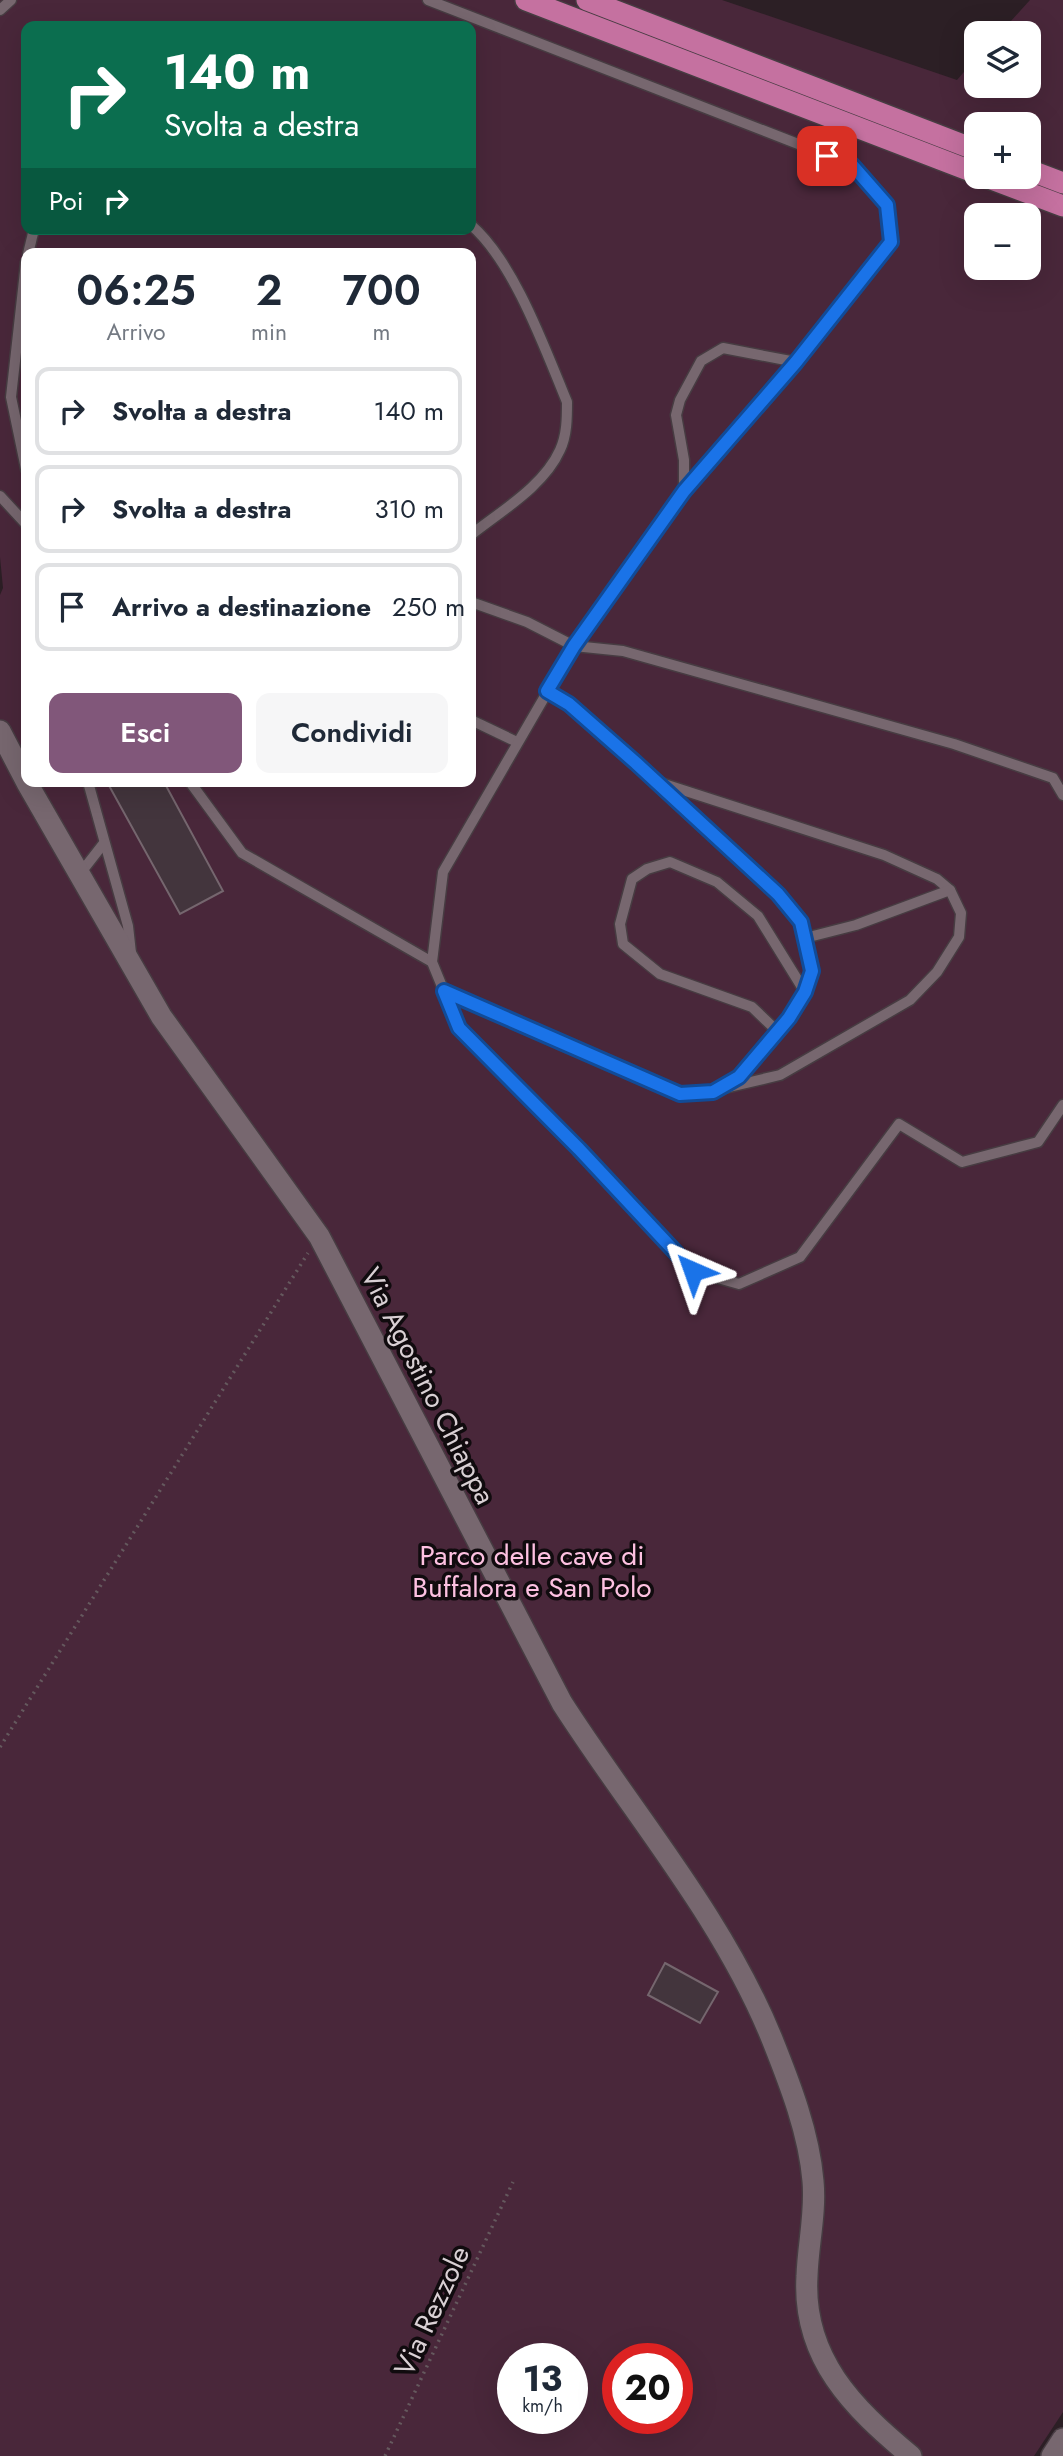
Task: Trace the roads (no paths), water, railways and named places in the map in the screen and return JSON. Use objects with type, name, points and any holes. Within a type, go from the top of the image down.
[{"type":"highway","points":[[526,0],[964,168]]},
{"type":"highway","points":[[587,0],[608,5],[964,145]]},
{"type":"highway","points":[[1041,175],[1063,183]]},
{"type":"highway","points":[[1018,189],[1063,206]]},
{"type":"street","name":"Via Agostino Chiappa","points":[[0,731],[21,770]]},
{"type":"street","name":"Via Agostino Chiappa","points":[[31,787],[133,970],[179,1043],[296,1201],[318,1236],[562,1703],[604,1769],[687,1883],[738,1967],[758,2007],[800,2120],[811,2162],[814,2207],[806,2278],[807,2301],[819,2348],[829,2369],[856,2408],[911,2456]]},
{"type":"street","points":[[1052,2456],[1063,2439]]},
{"type":"lane","points":[[0,10],[11,0]]},
{"type":"lane","points":[[428,0],[852,165],[887,205],[891,242],[796,362],[684,491],[574,646],[443,872],[432,962],[459,1028],[579,1149],[693,1271],[739,1284],[800,1257],[899,1124],[962,1162],[1038,1142],[1063,1105]]},
{"type":"lane","points":[[476,229],[503,262],[567,402],[567,426],[561,450],[542,476],[476,531]]},
{"type":"lane","points":[[21,307],[11,397],[21,445]]},
{"type":"lane","points":[[684,491],[684,460],[676,415],[680,400],[701,361],[723,348],[796,362]]},
{"type":"lane","points":[[0,496],[21,519]]},
{"type":"lane","points":[[476,604],[527,622],[574,646],[622,651],[954,744],[1053,778],[1063,795]]},
{"type":"lane","points":[[547,691],[569,704],[656,781],[778,894],[801,922],[812,971],[805,992],[778,1032],[739,1077],[713,1092]]},
{"type":"lane","points":[[476,722],[517,742]]},
{"type":"lane","points":[[444,991],[658,1086],[680,1094],[713,1092],[780,1075],[911,1000],[937,972],[959,937],[961,913],[950,890],[937,879],[884,855],[656,781]]},
{"type":"lane","points":[[89,787],[128,926],[133,970]]},
{"type":"lane","points":[[194,787],[242,853],[432,962]]},
{"type":"lane","points":[[79,876],[104,843]]},
{"type":"lane","points":[[778,1032],[752,1007],[660,974],[623,944],[620,924],[632,879],[647,869],[670,862],[717,882],[758,916],[805,992]]},
{"type":"lane","points":[[805,937],[856,925],[950,890]]},
{"type":"park label","name":"Parco delle cave di Buffalora e San Polo","points":[[532,1571]]}]
